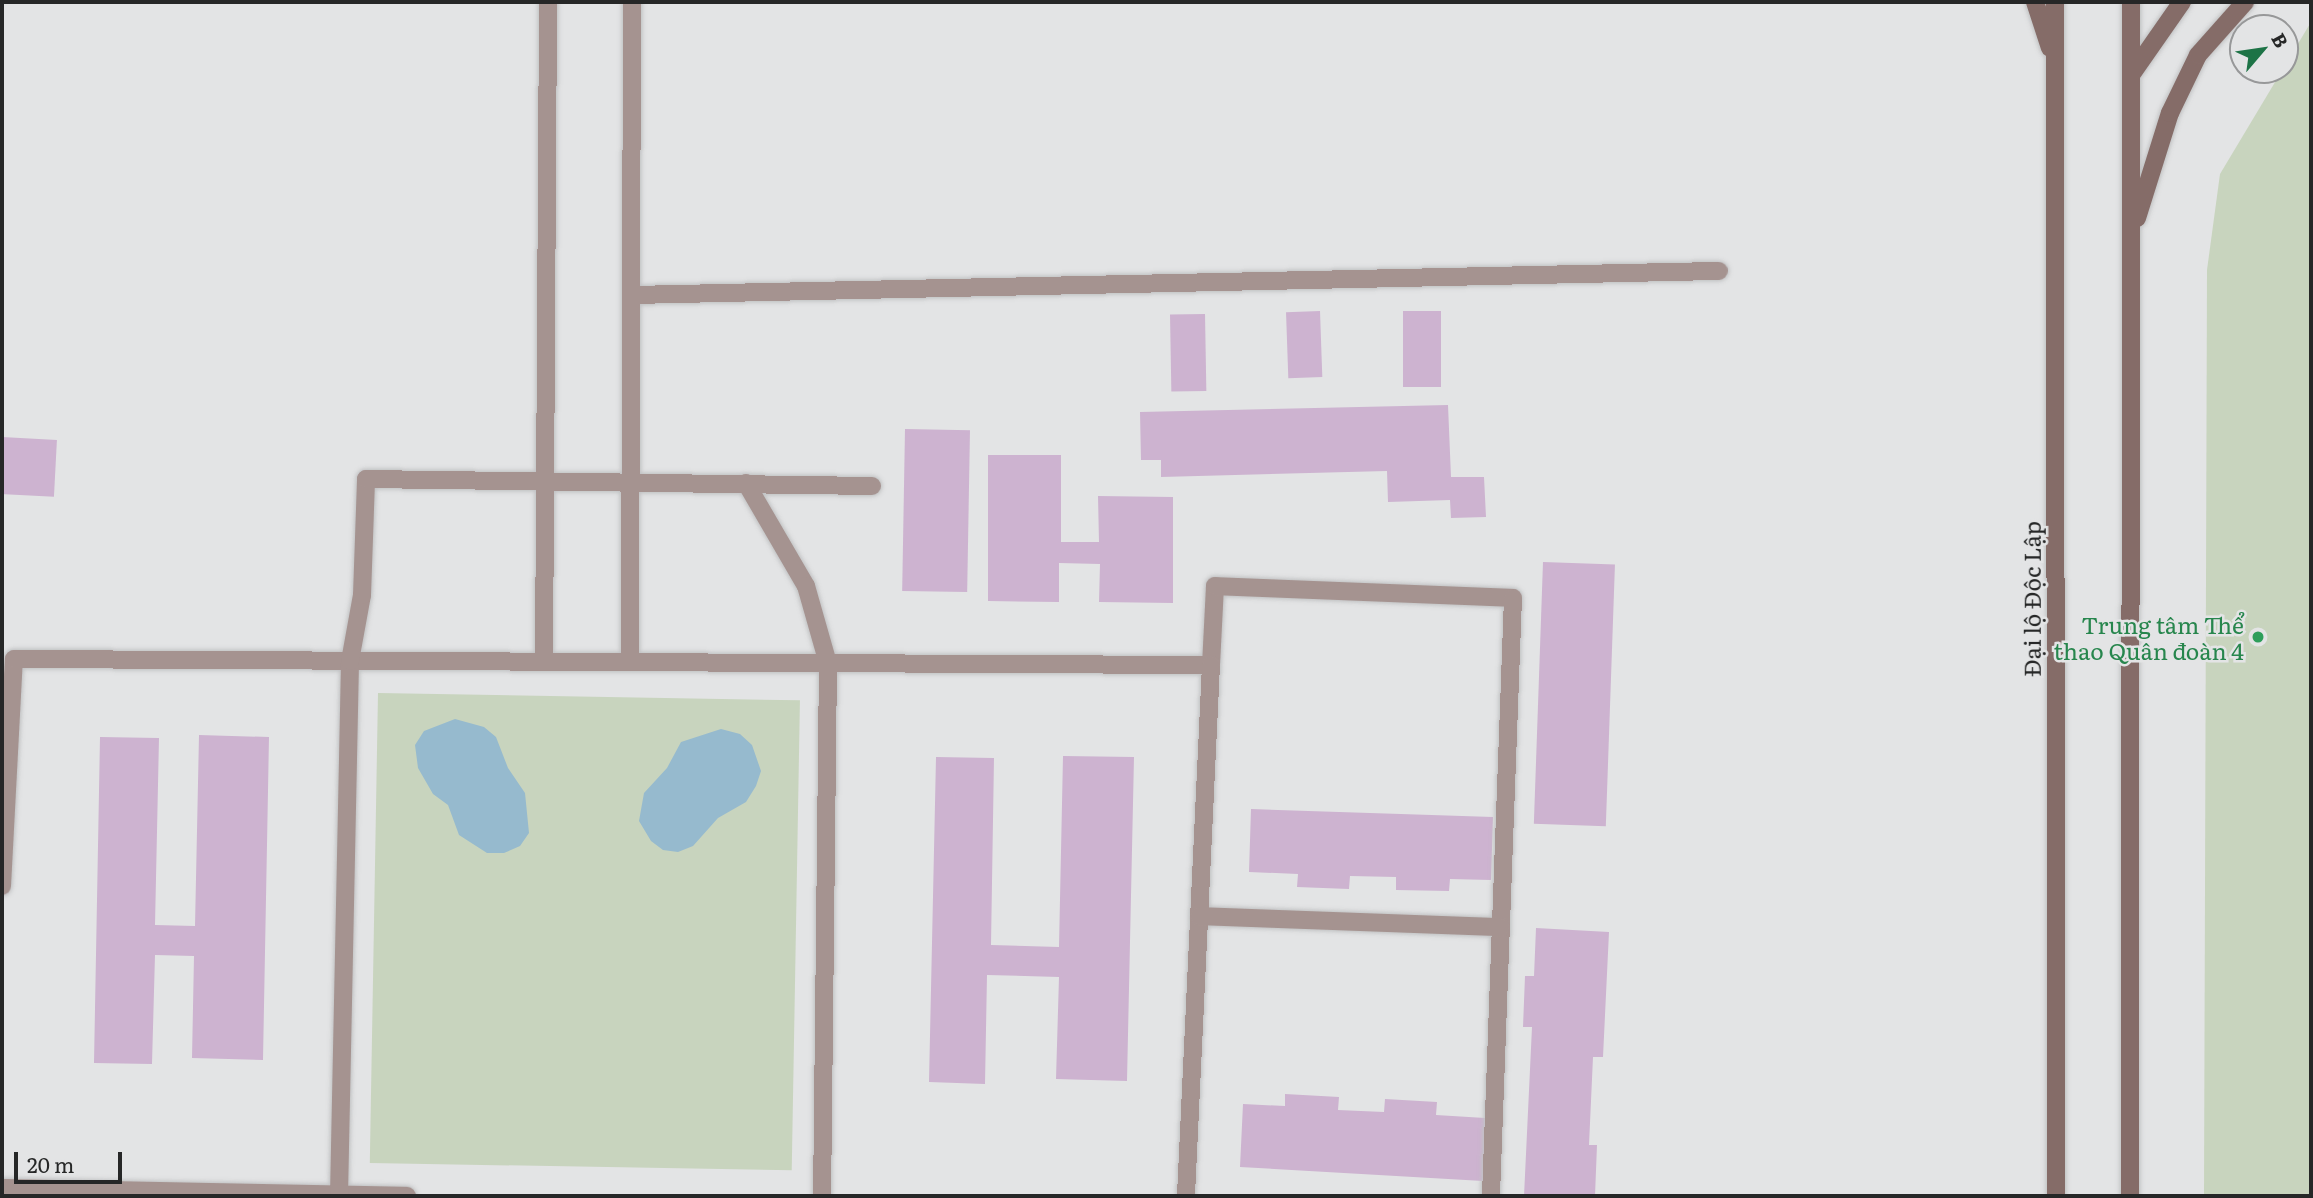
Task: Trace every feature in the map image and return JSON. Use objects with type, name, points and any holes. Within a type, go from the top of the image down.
[{"type":"main road","points":[[2035,2],[2056,67]]},
{"type":"main road","name":"Đại lộ Độc Lập","points":[[2055,2],[2056,1196]]},
{"type":"main road","points":[[2130,1196],[2131,2]]},
{"type":"main road","points":[[2131,75],[2182,2]]},
{"type":"main road","points":[[2131,245],[2150,168],[2169,113],[2199,55],[2245,2]]},
{"type":"lane","points":[[544,662],[548,2]]},
{"type":"lane","points":[[630,662],[632,2]]},
{"type":"lane","points":[[633,295],[1719,271]]},
{"type":"lane","points":[[339,1196],[350,661],[362,595],[366,479],[872,486]]},
{"type":"lane","points":[[746,484],[806,586],[828,663],[822,1196]]},
{"type":"lane","points":[[1186,1196],[1215,586],[1513,598],[1491,1196]]},
{"type":"lane","points":[[2,886],[14,659],[1211,665]]},
{"type":"lane","points":[[1199,916],[1501,927]]},
{"type":"lane","points":[[2,1188],[407,1196]]},
{"type":"green space","name":"Trung tâm Thể thao Quân đoàn 4","points":[[2311,22],[2311,1196],[2204,1196],[2207,270],[2220,174],[2274,84],[2299,84],[2299,42]]},
{"type":"green space","points":[[378,693],[800,700],[792,1170],[370,1163]]},
{"type":"water","points":[[455,719],[484,727],[496,737],[508,768],[525,793],[529,833],[520,846],[504,853],[487,853],[459,835],[448,805],[433,794],[418,768],[415,745],[424,731]]},
{"type":"water","points":[[721,729],[740,734],[752,745],[761,771],[756,786],[746,802],[718,818],[693,846],[678,852],[663,850],[651,841],[639,821],[644,793],[667,768],[681,742]]},
{"type":"building","points":[[1320,311],[1322,377],[1288,378],[1286,312]]},
{"type":"building","points":[[1403,311],[1441,311],[1441,387],[1403,387]]},
{"type":"building","points":[[1205,314],[1206,391],[1171,392],[1170,315]]},
{"type":"building","points":[[1448,405],[1451,477],[1484,477],[1486,517],[1451,518],[1450,500],[1388,502],[1387,471],[1161,477],[1161,460],[1141,460],[1140,412]]},
{"type":"building","points":[[905,429],[970,430],[967,592],[902,591]]},
{"type":"building","points":[[2,437],[57,440],[54,497],[2,494]]},
{"type":"building","points":[[988,455],[1061,455],[1061,542],[1099,542],[1098,496],[1173,497],[1173,603],[1099,602],[1100,564],[1059,563],[1059,602],[988,601]]},
{"type":"building","points":[[1543,562],[1615,565],[1606,826],[1534,824]]},
{"type":"building","points":[[199,735],[269,737],[263,1060],[192,1058],[194,956],[155,955],[152,1064],[94,1063],[100,737],[159,738],[155,925],[195,926]]},
{"type":"building","points":[[1063,756],[1134,757],[1127,1081],[1056,1079],[1059,977],[987,975],[985,1084],[929,1082],[936,757],[994,758],[991,945],[1059,947]]},
{"type":"building","points":[[1251,809],[1493,817],[1491,880],[1450,879],[1449,891],[1396,890],[1396,877],[1350,876],[1349,889],[1297,887],[1298,874],[1249,872]]},
{"type":"building","points":[[1536,928],[1609,932],[1603,1057],[1593,1057],[1589,1145],[1597,1145],[1595,1196],[1524,1196],[1532,1027],[1523,1027],[1525,976],[1534,976]]},
{"type":"building","points":[[1285,1094],[1339,1097],[1338,1110],[1384,1112],[1385,1099],[1437,1102],[1436,1115],[1485,1118],[1483,1181],[1240,1167],[1243,1104],[1285,1106]]},
{"type":"place","name":"Trung tâm Thể thao Quân đoàn 4","points":[[2258,637]]}]
